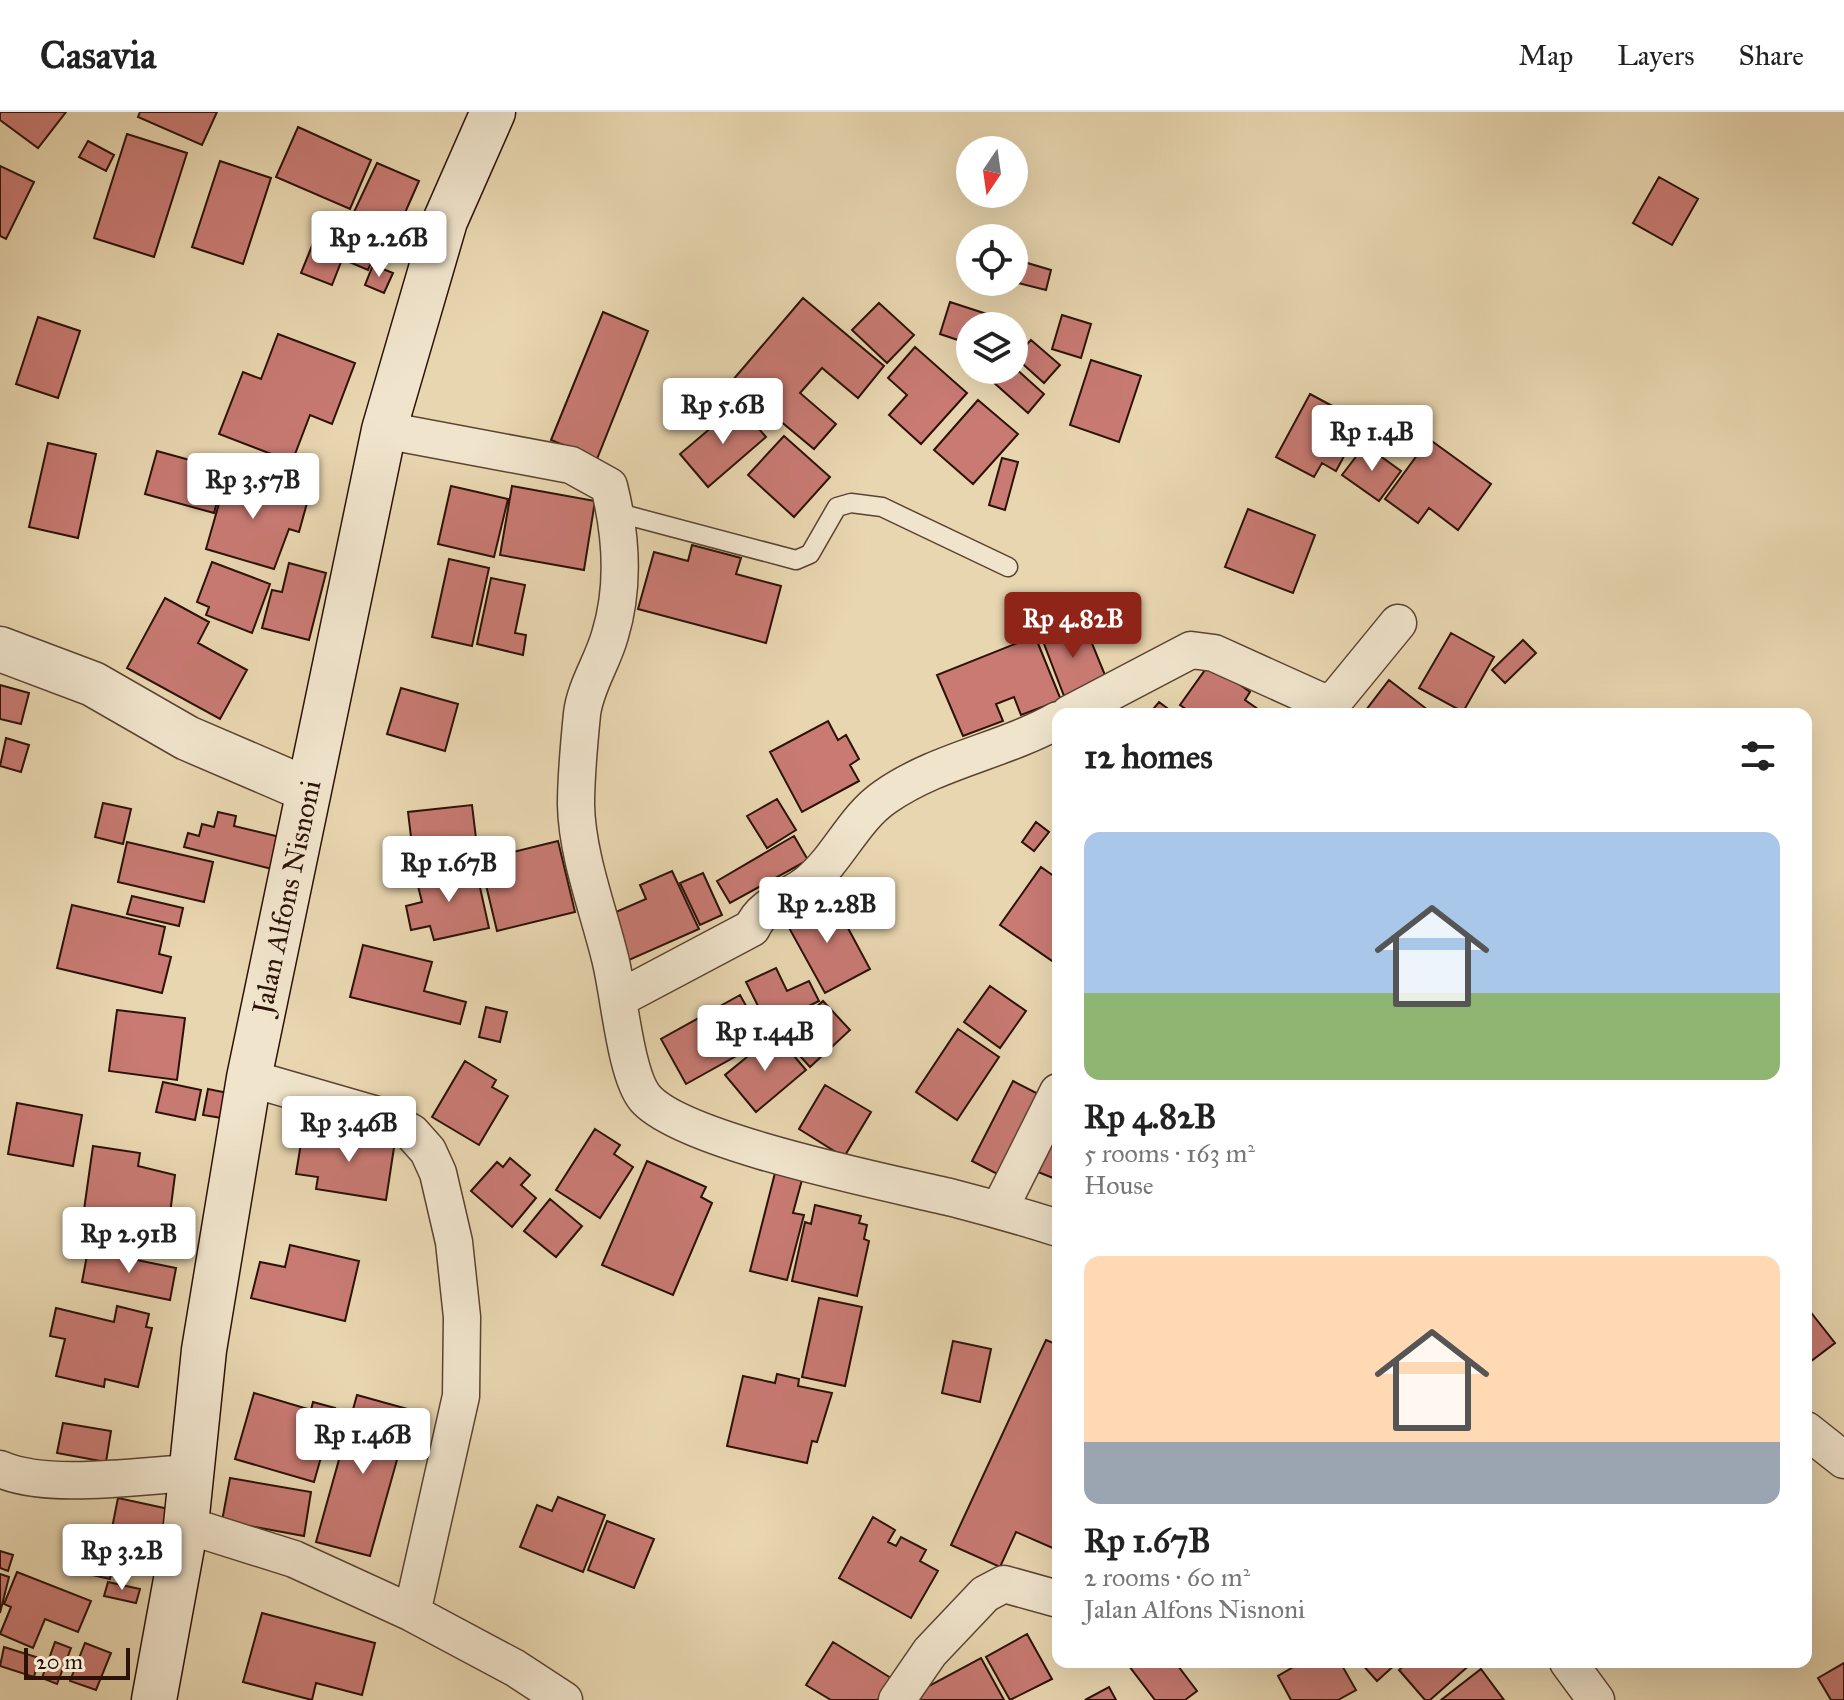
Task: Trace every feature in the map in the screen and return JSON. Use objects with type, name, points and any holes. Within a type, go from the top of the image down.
[{"type":"main road","name":"Jalan Alfons Nisnoni","points":[[154,1700],[186,1525],[204,1350],[249,1078],[384,430],[445,221],[493,112]]},
{"type":"main road","points":[[0,649],[93,684],[187,738],[308,790]]},
{"type":"street","points":[[384,430],[571,465],[609,486],[615,512],[621,583],[611,634],[582,710],[576,807],[587,868],[620,998],[632,1073],[646,1099],[678,1119],[730,1140],[861,1179],[999,1210],[1052,1226]]},
{"type":"street","points":[[1080,708],[1191,650],[1214,653],[1327,704],[1339,695],[1398,623]]},
{"type":"street","points":[[620,998],[752,928],[758,915],[805,886],[831,862],[868,810],[886,796],[948,763],[1052,722]]},
{"type":"street","points":[[249,1078],[384,1117],[412,1133],[428,1151],[438,1173],[454,1242],[462,1317],[461,1396],[412,1613]]},
{"type":"street","points":[[999,1210],[1052,1104]]},
{"type":"street","points":[[1812,1435],[1844,1460]]},
{"type":"street","points":[[0,1469],[20,1478],[50,1480],[191,1473]]},
{"type":"street","points":[[186,1525],[294,1559],[412,1613],[515,1668],[564,1700]]},
{"type":"street","points":[[897,1700],[930,1652],[985,1594],[1004,1584],[1052,1597]]},
{"type":"street","points":[[1572,1668],[1596,1700]]},
{"type":"lane","points":[[615,512],[796,560],[810,554],[837,507],[860,503],[882,507],[1008,567]]},
{"type":"building","points":[[0,112],[66,112],[38,148],[0,120]]},
{"type":"building","points":[[140,112],[217,112],[202,145],[138,117]]},
{"type":"building","points":[[298,127],[371,160],[350,209],[276,177]]},
{"type":"building","points":[[127,134],[187,153],[154,257],[94,238]]},
{"type":"building","points":[[88,141],[114,155],[106,171],[79,157]]},
{"type":"building","points":[[220,161],[271,178],[243,264],[192,247]]},
{"type":"building","points":[[377,163],[419,181],[397,231],[354,212]]},
{"type":"building","points":[[0,166],[34,182],[6,239],[0,236]]},
{"type":"building","points":[[1659,177],[1698,199],[1672,245],[1633,223]]},
{"type":"building","points":[[322,221],[352,234],[332,285],[301,273]]},
{"type":"building","points":[[361,232],[381,240],[368,270],[347,261]]},
{"type":"building","points":[[1028,263],[1051,270],[1046,290],[1028,286]]},
{"type":"building","points":[[373,265],[393,273],[384,293],[365,285]]},
{"type":"building","points":[[803,298],[884,366],[858,398],[822,368],[800,393],[836,424],[814,449],[732,381]]},
{"type":"building","points":[[950,302],[981,312],[956,312],[956,339],[940,334]]},
{"type":"building","points":[[879,303],[914,335],[887,363],[852,330]]},
{"type":"building","points":[[603,312],[648,331],[597,459],[551,440]]},
{"type":"building","points":[[1062,315],[1091,324],[1081,358],[1052,349]]},
{"type":"building","points":[[38,317],[80,331],[58,398],[16,384]]},
{"type":"building","points":[[278,334],[355,363],[332,424],[310,415],[292,462],[219,434],[243,372],[261,379]]},
{"type":"building","points":[[1031,340],[1060,365],[1044,383],[1028,369],[1028,343]]},
{"type":"building","points":[[915,347],[967,393],[921,444],[889,415],[907,395],[888,378]]},
{"type":"building","points":[[1091,360],[1141,376],[1119,442],[1070,425]]},
{"type":"building","points":[[1028,380],[1044,394],[1028,413],[995,384],[1028,384]]},
{"type":"building","points":[[1310,394],[1351,416],[1339,439],[1350,445],[1336,471],[1322,463],[1314,477],[1276,457]]},
{"type":"building","points":[[978,400],[1018,434],[973,484],[934,450]]},
{"type":"building","points":[[738,405],[766,437],[708,487],[680,454]]},
{"type":"building","points":[[784,436],[830,477],[794,517],[748,475]]},
{"type":"building","points":[[1429,439],[1491,484],[1458,530],[1429,508],[1418,523],[1385,499]]},
{"type":"building","points":[[48,443],[96,454],[78,538],[29,527]]},
{"type":"building","points":[[1365,445],[1401,471],[1379,501],[1342,475]]},
{"type":"building","points":[[157,451],[226,470],[214,513],[145,494]]},
{"type":"building","points":[[1002,458],[1018,462],[1005,510],[989,505]]},
{"type":"building","points":[[228,472],[271,483],[269,493],[307,503],[299,532],[289,529],[274,569],[206,549]]},
{"type":"building","points":[[451,486],[508,499],[494,557],[438,544]]},
{"type":"building","points":[[512,486],[595,501],[584,570],[500,555]]},
{"type":"building","points":[[1248,509],[1315,535],[1293,593],[1225,567]]},
{"type":"building","points":[[692,545],[741,558],[736,574],[781,586],[766,643],[638,609],[654,552],[688,561]]},
{"type":"building","points":[[449,559],[489,568],[472,646],[432,637]]},
{"type":"building","points":[[212,562],[270,584],[252,633],[206,615],[209,607],[197,602]]},
{"type":"building","points":[[289,563],[326,573],[309,640],[262,628],[272,590],[282,592]]},
{"type":"building","points":[[491,578],[525,585],[515,633],[526,635],[523,655],[477,644]]},
{"type":"building","points":[[165,598],[209,622],[198,643],[247,670],[220,719],[127,668]]},
{"type":"building","points":[[1071,624],[1078,641],[1089,636],[1107,680],[1064,696],[1041,636]]},
{"type":"building","points":[[1451,633],[1494,657],[1465,708],[1456,708],[1419,688]]},
{"type":"building","points":[[1035,636],[1061,700],[1021,715],[1014,697],[996,704],[1003,721],[963,736],[937,675]]},
{"type":"building","points":[[1523,640],[1536,653],[1505,683],[1492,670]]},
{"type":"building","points":[[1210,663],[1250,692],[1245,700],[1256,708],[1184,708],[1180,705]]},
{"type":"building","points":[[1389,680],[1425,708],[1368,708]]},
{"type":"building","points":[[0,685],[29,693],[21,724],[0,719]]},
{"type":"building","points":[[401,688],[458,704],[445,751],[387,734]]},
{"type":"building","points":[[828,721],[838,740],[846,735],[859,759],[850,765],[859,781],[802,812],[770,752]]},
{"type":"building","points":[[6,738],[29,745],[21,772],[0,766]]},
{"type":"building","points":[[777,799],[796,830],[767,848],[747,816]]},
{"type":"building","points":[[103,803],[131,809],[123,844],[95,837]]},
{"type":"building","points":[[472,805],[478,855],[414,862],[408,812]]},
{"type":"building","points":[[218,812],[236,816],[234,826],[280,837],[272,869],[184,847],[188,833],[199,836],[202,824],[214,827]]},
{"type":"building","points":[[1036,822],[1049,832],[1034,851],[1022,842]]},
{"type":"building","points":[[794,836],[808,860],[730,903],[717,881]]},
{"type":"building","points":[[558,841],[575,912],[497,931],[480,860]]},
{"type":"building","points":[[127,842],[213,862],[204,902],[118,882]]},
{"type":"building","points":[[475,865],[489,928],[434,940],[430,926],[411,930],[406,906],[422,902],[416,878]]},
{"type":"building","points":[[1041,867],[1052,875],[1052,961],[1000,925]]},
{"type":"building","points":[[672,871],[699,929],[629,960],[609,915],[646,899],[640,885]]},
{"type":"building","points":[[703,873],[722,915],[700,925],[680,883]]},
{"type":"building","points":[[132,896],[183,908],[179,926],[127,914]]},
{"type":"building","points":[[827,902],[837,920],[842,917],[870,969],[825,993],[783,917],[809,903],[813,910]]},
{"type":"building","points":[[72,905],[165,927],[159,954],[171,957],[162,993],[57,968]]},
{"type":"building","points":[[363,945],[432,962],[424,991],[466,1002],[460,1024],[350,997]]},
{"type":"building","points":[[776,968],[787,991],[809,981],[819,1001],[768,1026],[746,982]]},
{"type":"building","points":[[990,986],[1026,1011],[1000,1048],[964,1022]]},
{"type":"building","points":[[740,995],[765,1040],[686,1084],[661,1039]]},
{"type":"building","points":[[823,1001],[850,1030],[810,1067],[783,1037]]},
{"type":"building","points":[[486,1007],[507,1012],[500,1042],[479,1037]]},
{"type":"building","points":[[117,1010],[185,1018],[177,1080],[109,1071]]},
{"type":"building","points":[[958,1029],[999,1057],[957,1120],[916,1092]]},
{"type":"building","points":[[775,1034],[806,1070],[756,1112],[725,1075]]},
{"type":"building","points":[[465,1061],[496,1080],[492,1087],[508,1096],[479,1145],[432,1117]]},
{"type":"building","points":[[1013,1081],[1050,1100],[1009,1180],[972,1161]]},
{"type":"building","points":[[163,1082],[201,1090],[195,1120],[156,1112]]},
{"type":"building","points":[[825,1085],[871,1112],[844,1157],[799,1129]]},
{"type":"building","points":[[208,1089],[228,1093],[222,1118],[203,1115]]},
{"type":"building","points":[[17,1103],[82,1115],[73,1166],[8,1154]]},
{"type":"building","points":[[1052,1124],[1052,1178],[1028,1168]]},
{"type":"building","points":[[595,1129],[620,1145],[614,1154],[633,1167],[600,1218],[556,1190]]},
{"type":"building","points":[[321,1130],[395,1141],[386,1200],[316,1189],[318,1177],[296,1174],[301,1143],[319,1146]]},
{"type":"building","points":[[93,1146],[140,1153],[138,1166],[175,1175],[168,1229],[83,1217]]},
{"type":"building","points":[[510,1158],[530,1175],[521,1185],[536,1198],[512,1227],[471,1191],[497,1162],[503,1167]]},
{"type":"building","points":[[647,1161],[706,1187],[701,1197],[712,1203],[673,1295],[602,1265]]},
{"type":"building","points":[[776,1169],[803,1176],[793,1213],[804,1215],[787,1280],[750,1271]]},
{"type":"building","points":[[550,1199],[582,1226],[556,1257],[524,1231]]},
{"type":"building","points":[[815,1205],[861,1216],[859,1223],[867,1225],[864,1239],[869,1241],[857,1296],[792,1281],[805,1222],[811,1224]]},
{"type":"building","points":[[290,1245],[359,1261],[345,1321],[251,1298],[260,1262],[285,1267]]},
{"type":"building","points":[[88,1250],[176,1268],[170,1300],[82,1282]]},
{"type":"building","points":[[819,1298],[862,1307],[845,1386],[802,1377]]},
{"type":"building","points":[[117,1306],[149,1314],[146,1327],[152,1328],[138,1387],[105,1379],[104,1387],[56,1376],[65,1339],[50,1336],[56,1308],[114,1322]]},
{"type":"building","points":[[1812,1314],[1835,1343],[1812,1360]]},
{"type":"building","points":[[1046,1340],[1052,1342],[1052,1548],[1016,1532],[1000,1567],[951,1545]]},
{"type":"building","points":[[953,1341],[991,1349],[980,1402],[942,1393]]},
{"type":"building","points":[[777,1374],[799,1379],[798,1386],[832,1393],[817,1442],[812,1441],[807,1463],[727,1446],[743,1376],[775,1383]]},
{"type":"building","points":[[254,1393],[311,1410],[313,1402],[335,1408],[314,1482],[235,1459]]},
{"type":"building","points":[[357,1395],[411,1410],[370,1556],[316,1542]]},
{"type":"building","points":[[63,1423],[111,1431],[106,1462],[57,1453]]},
{"type":"building","points":[[230,1478],[311,1492],[304,1536],[222,1521]]},
{"type":"building","points":[[558,1497],[605,1515],[583,1572],[520,1547],[537,1505],[552,1511]]},
{"type":"building","points":[[118,1498],[169,1509],[163,1538],[112,1528]]},
{"type":"building","points":[[873,1517],[895,1530],[888,1542],[896,1546],[901,1537],[926,1550],[920,1561],[938,1571],[911,1618],[839,1578]]},
{"type":"building","points":[[607,1521],[654,1539],[634,1588],[588,1570]]},
{"type":"building","points":[[73,1536],[117,1546],[110,1579],[66,1569]]},
{"type":"building","points":[[0,1551],[13,1555],[8,1571],[0,1568]]},
{"type":"building","points":[[17,1572],[91,1601],[78,1632],[45,1619],[33,1648],[0,1634],[11,1607],[4,1604]]},
{"type":"building","points":[[0,1574],[9,1577],[0,1613]]},
{"type":"building","points":[[108,1582],[140,1589],[136,1603],[104,1596]]},
{"type":"building","points":[[262,1613],[375,1643],[362,1695],[316,1683],[312,1700],[243,1682]]},
{"type":"building","points":[[1027,1634],[1052,1679],[1010,1700],[986,1657]]},
{"type":"building","points":[[55,1642],[71,1648],[57,1684],[42,1678]]},
{"type":"building","points":[[833,1642],[891,1678],[878,1700],[831,1700],[806,1685]]},
{"type":"building","points":[[85,1643],[111,1653],[96,1690],[70,1681]]},
{"type":"building","points":[[4,1647],[39,1658],[34,1677],[0,1666]]},
{"type":"building","points":[[981,1658],[1004,1700],[903,1700]]},
{"type":"building","points":[[1844,1663],[1844,1700],[1831,1700],[1818,1678]]},
{"type":"building","points":[[1131,1668],[1180,1668],[1197,1691],[1185,1700],[1155,1700]]},
{"type":"building","points":[[1292,1668],[1343,1668],[1356,1690],[1338,1700],[1291,1700],[1278,1676]]},
{"type":"building","points":[[1365,1668],[1391,1668],[1377,1681]]},
{"type":"building","points":[[1466,1668],[1430,1700],[1425,1700],[1399,1670]]},
{"type":"building","points":[[1481,1669],[1504,1700],[1441,1700]]},
{"type":"building","points":[[1109,1687],[1116,1700],[1085,1700]]}]
